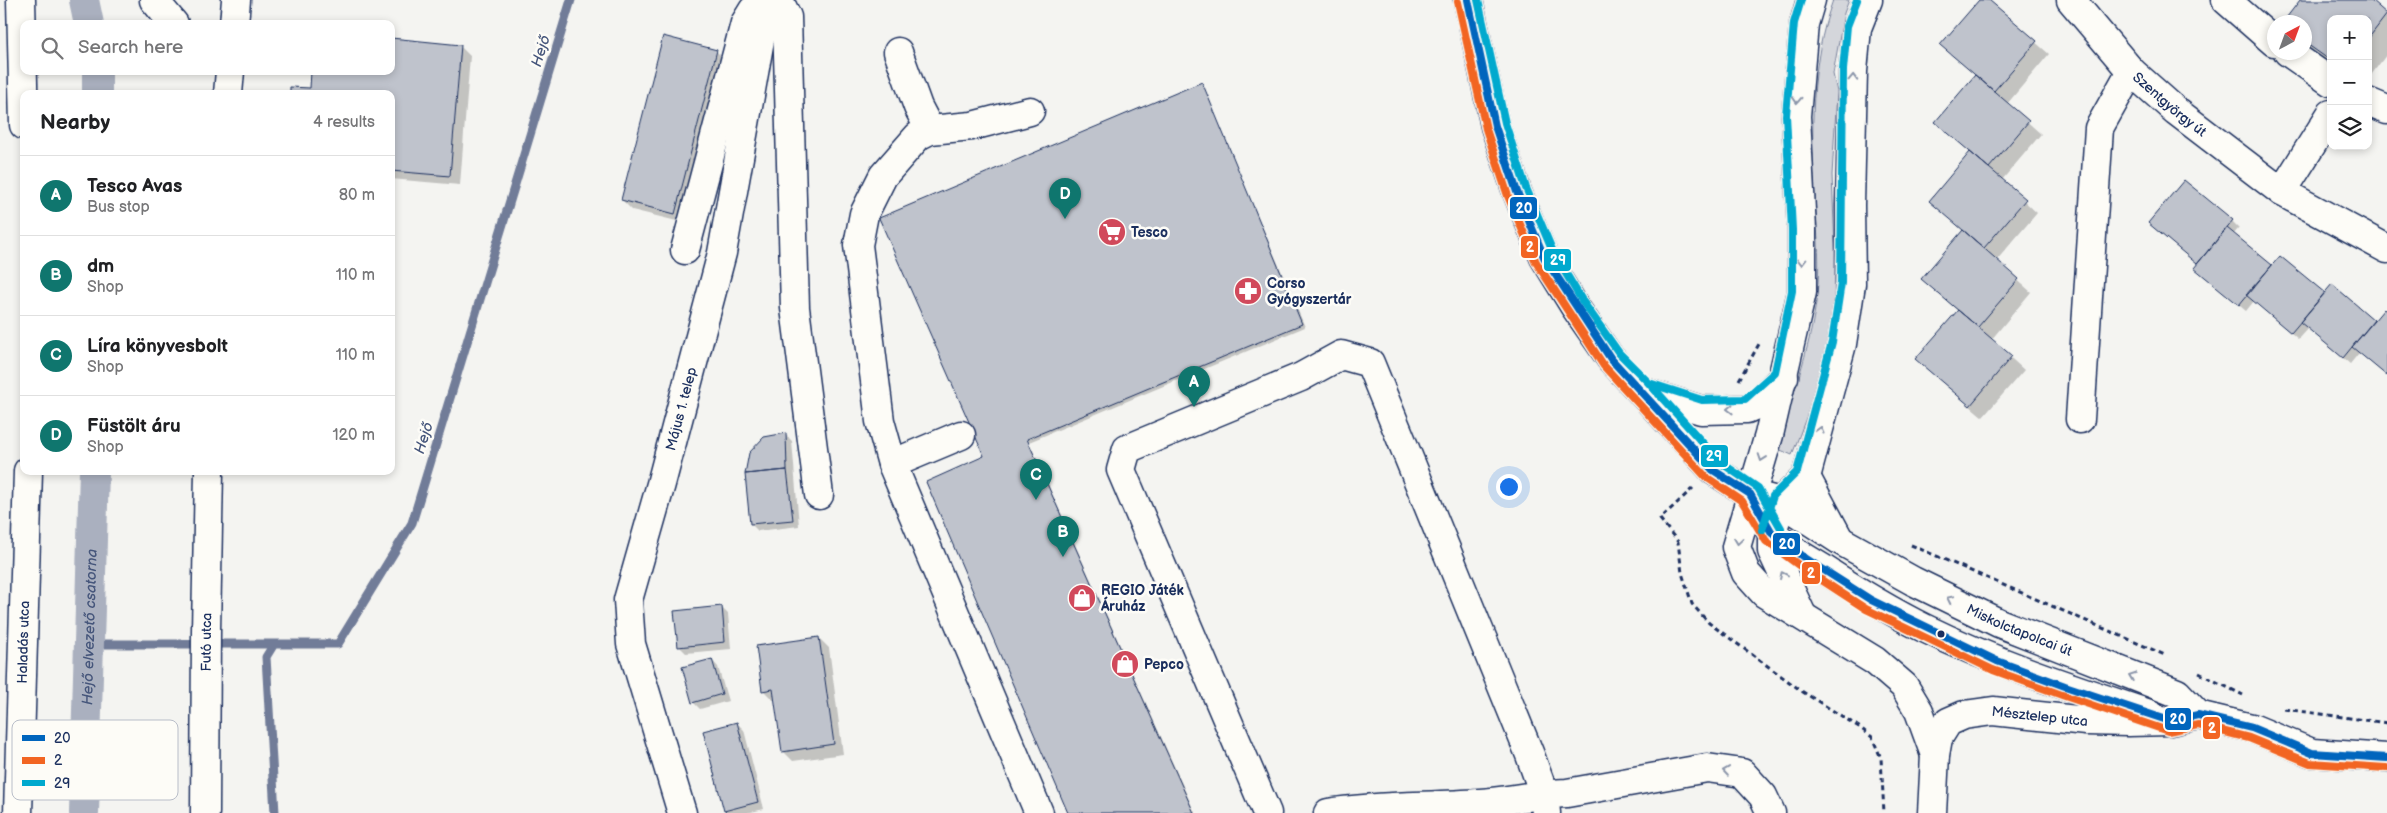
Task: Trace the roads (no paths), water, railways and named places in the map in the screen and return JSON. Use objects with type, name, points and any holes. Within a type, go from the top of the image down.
[{"type":"street","points":[[21,0],[21,20]]},
{"type":"street","points":[[154,0],[171,20]]},
{"type":"street","points":[[234,20],[236,0]]},
{"type":"street","points":[[685,250],[745,23],[759,0]]},
{"type":"street","name":"Május 1. telep","points":[[682,813],[631,644],[628,600],[662,484],[722,253],[767,0]]},
{"type":"street","points":[[779,0],[787,17],[795,308],[819,495]]},
{"type":"street","name":"Miskolctapolcai út","points":[[1468,0],[1495,126],[1517,192],[1544,257],[1575,307],[1611,359],[1644,392],[1714,470],[1750,494],[1781,502],[1841,541],[1913,581],[1999,623],[2177,693],[2198,715]]},
{"type":"street","points":[[1750,494],[1764,452],[1784,377],[1802,292],[1802,230],[1796,116],[1804,24],[1811,0]]},
{"type":"street","points":[[1802,615],[1772,551],[1772,533],[1781,502],[1806,476],[1840,352],[1851,284],[1850,205],[1853,71],[1857,28],[1868,0]]},
{"type":"street","name":"Szentgyörgy út","points":[[2071,0],[2131,71],[2176,111],[2282,192],[2387,249]]},
{"type":"street","points":[[2226,0],[2267,36]]},
{"type":"street","points":[[898,52],[918,107],[930,130]]},
{"type":"street","points":[[2299,60],[2327,79]]},
{"type":"street","points":[[2080,418],[2099,128],[2131,71]]},
{"type":"street","points":[[23,75],[23,90]]},
{"type":"street","points":[[228,90],[230,75]]},
{"type":"street","points":[[2372,104],[2387,110]]},
{"type":"street","points":[[1030,111],[972,126],[930,130],[918,136],[883,176],[864,214],[858,245],[880,421],[892,464],[1039,813]]},
{"type":"street","points":[[2282,192],[2327,120]]},
{"type":"street","points":[[1267,813],[1121,470],[1127,450],[1301,376],[1341,355],[1370,363],[1545,803]]},
{"type":"street","points":[[1644,392],[1701,410],[1747,409],[1754,406],[1784,377]]},
{"type":"street","points":[[892,464],[961,435]]},
{"type":"street","name":"Haladás utca","points":[[21,720],[28,475]]},
{"type":"street","name":"Futó utca","points":[[205,813],[209,475]]},
{"type":"street","points":[[1806,476],[1841,541]]},
{"type":"street","name":"Miskolctapolcai út","points":[[1750,494],[1772,533],[1805,558],[1871,600],[1925,628],[1997,661],[2170,721]]},
{"type":"street","name":"Mésztelep utca","points":[[1750,494],[1736,546],[1746,573],[1764,593],[1874,661],[1904,686],[1919,711],[1935,755]]},
{"type":"street","name":"Mésztelep utca","points":[[1932,813],[1935,755],[1938,738],[1948,722],[1964,715],[1993,711],[2086,721],[2170,721]]},
{"type":"street","points":[[2170,721],[2198,715],[2252,728],[2312,753],[2387,758]]},
{"type":"street","points":[[1328,813],[1410,805],[1545,803],[1567,793],[1707,768],[1742,773],[1763,796],[1771,813]]},
{"type":"street","name":"Haladás utca","points":[[18,800],[18,813]]},
{"type":"waterway","name":"Hejő elvezető csatorna","points":[[84,0],[88,20]]},
{"type":"waterway","name":"Hejő","points":[[275,813],[266,657],[274,644],[338,644],[412,523],[571,0]]},
{"type":"waterway","name":"Hejő elvezető csatorna","points":[[97,75],[97,90]]},
{"type":"waterway","name":"Hejő elvezető csatorna","points":[[87,720],[94,475]]},
{"type":"waterway","points":[[89,644],[274,644]]},
{"type":"waterway","name":"Hejő elvezető csatorna","points":[[84,800],[84,813]]},
{"type":"place","name":"Füstölt áru","points":[[1065,219]]},
{"type":"place","name":"Tesco","points":[[1112,232]]},
{"type":"place","name":"Corso Gyógyszertár","points":[[1248,291]]},
{"type":"place","name":"Tesco Avas","points":[[1194,407]]},
{"type":"place","name":"Líra könyvesbolt","points":[[1036,500]]},
{"type":"place","name":"dm","points":[[1063,557]]},
{"type":"place","name":"REGIO Játék Áruház","points":[[1082,598]]},
{"type":"place","name":"Pepco","points":[[1125,664]]}]
